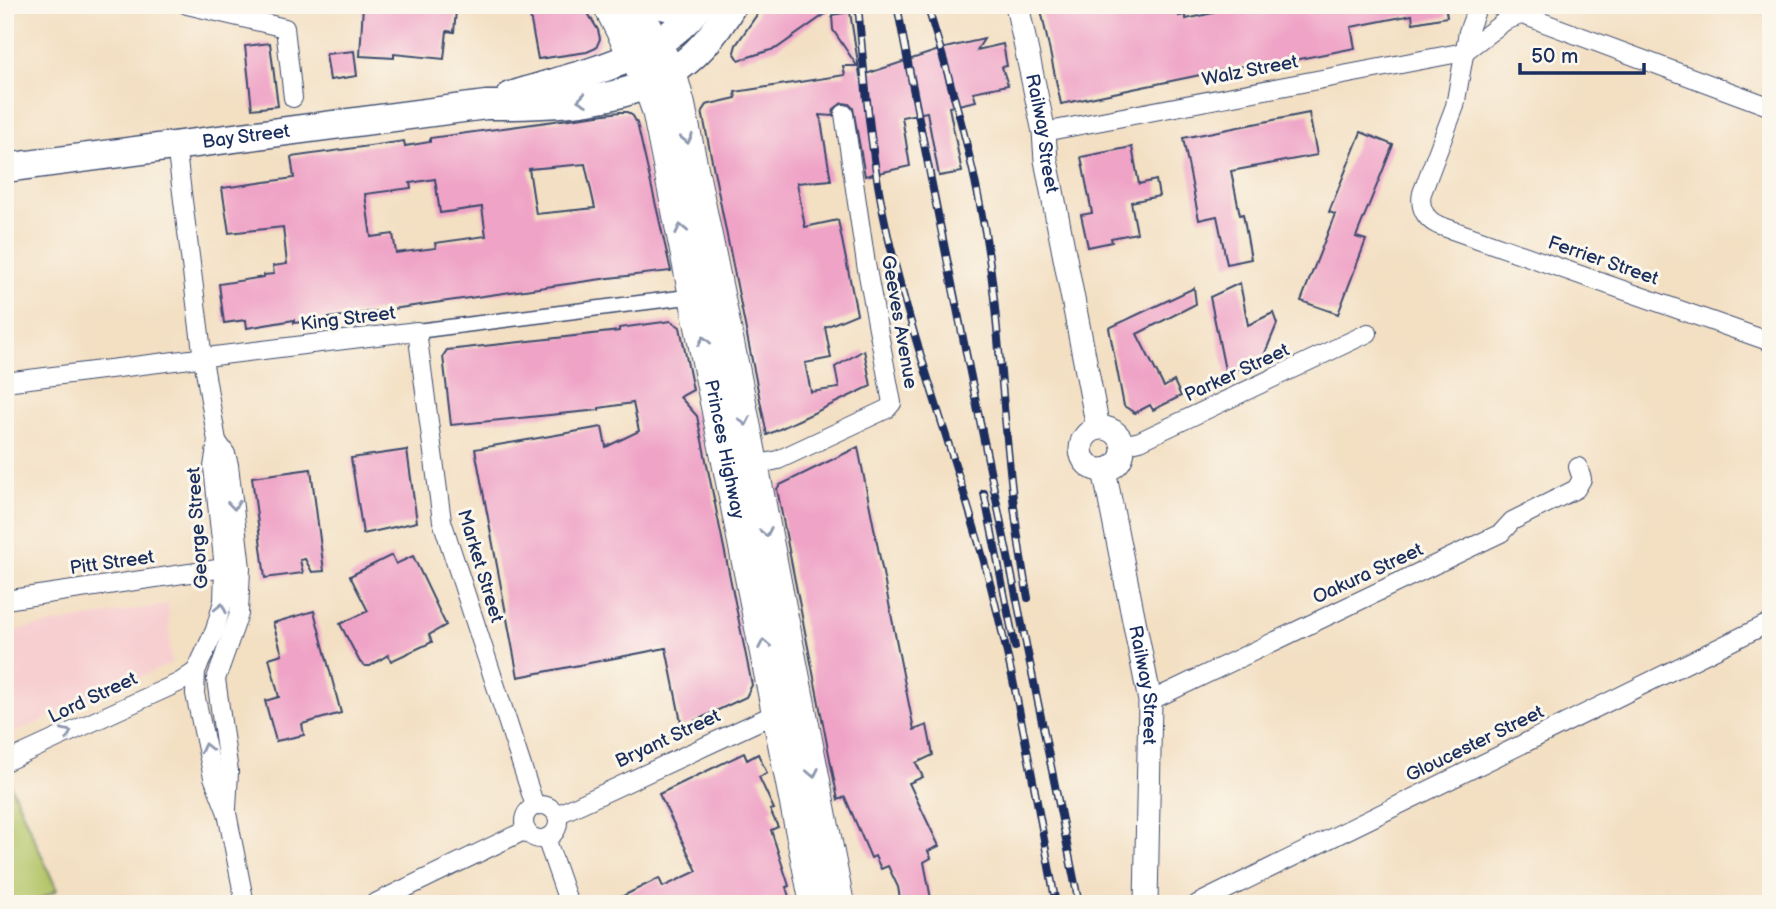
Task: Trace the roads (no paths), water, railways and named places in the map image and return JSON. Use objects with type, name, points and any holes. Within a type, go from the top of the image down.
[{"type":"highway","name":"Princes Highway","points":[[608,5],[646,50]]},
{"type":"highway","name":"Princes Highway","points":[[635,5],[646,50],[659,77],[680,105],[741,468],[789,709],[839,904]]},
{"type":"highway","name":"Princes Highway","points":[[659,77],[657,110],[695,296],[741,468]]},
{"type":"highway","name":"Princes Highway","points":[[789,709],[815,904]]},
{"type":"main road","points":[[646,50],[679,28],[700,5]]},
{"type":"main road","points":[[659,77],[706,41],[732,5]]},
{"type":"main road","name":"Bay Street","points":[[486,105],[646,50]]},
{"type":"main road","name":"Bay Street","points":[[5,168],[486,105],[566,103],[597,98],[659,77]]},
{"type":"street","points":[[187,5],[285,28],[293,98]]},
{"type":"street","name":"Railway Street","points":[[1017,5],[1044,132],[1046,160],[1098,428]]},
{"type":"street","points":[[1464,52],[1478,5]]},
{"type":"street","points":[[1496,5],[1771,107]]},
{"type":"street","points":[[1464,52],[1505,21],[1521,15]]},
{"type":"street","name":"Walz Street","points":[[1044,132],[1464,52]]},
{"type":"street","name":"Ferrier Street","points":[[1464,52],[1455,106],[1422,193],[1421,202],[1425,214],[1438,225],[1771,342]]},
{"type":"street","name":"Geeves Avenue","points":[[741,468],[778,460],[887,409],[892,403],[866,264],[844,114]]},
{"type":"street","name":"George Street","points":[[176,145],[217,441],[213,467],[224,568],[223,601],[215,630],[196,671],[195,694],[216,786],[227,813],[244,904]]},
{"type":"street","name":"King Street","points":[[5,382],[695,296]]},
{"type":"street","name":"Market Street","points":[[416,331],[442,521],[535,806]]},
{"type":"street","name":"Parker Street","points":[[1123,445],[1140,442],[1368,333]]},
{"type":"street","points":[[1098,428],[1117,433],[1123,445],[1123,452],[1116,464],[1104,470],[1090,467],[1080,448],[1086,435],[1098,428]]},
{"type":"street","name":"George Street","points":[[217,441],[226,454],[229,465],[240,568],[239,614],[216,679],[229,772],[227,813]]},
{"type":"street","name":"Oakura Street","points":[[1150,701],[1501,533],[1512,521],[1576,489],[1582,479],[1578,467]]},
{"type":"street","name":"Railway Street","points":[[1104,470],[1150,701],[1146,904]]},
{"type":"street","name":"Pitt Street","points":[[5,600],[224,568]]},
{"type":"street","name":"Gloucester Street","points":[[1197,904],[1771,622]]},
{"type":"street","name":"Lord Street","points":[[5,762],[180,682],[196,671]]},
{"type":"street","name":"Bryant Street","points":[[557,815],[789,709]]},
{"type":"street","points":[[535,806],[550,807],[557,815],[558,826],[555,832],[546,838],[535,837],[526,830],[525,819],[530,809],[535,806]]},
{"type":"street","points":[[373,904],[526,830]]},
{"type":"street","points":[[546,838],[569,904]]},
{"type":"railway","points":[[858,5],[873,150],[888,236],[1001,626],[1056,904]]},
{"type":"railway","points":[[897,5],[1079,904]]},
{"type":"railway","points":[[927,5],[966,141],[987,245],[1011,480],[1028,598]]},
{"type":"railway","points":[[984,493],[1015,647]]}]
